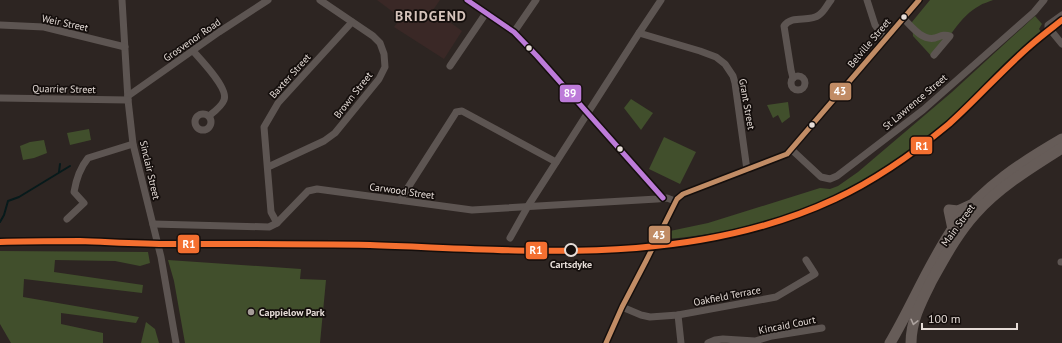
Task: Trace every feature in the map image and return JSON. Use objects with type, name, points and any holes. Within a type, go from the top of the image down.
[{"type":"highway","name":"Main Street","points":[[890,343],[940,250],[953,229],[972,205],[1003,178],[1062,138]]},
{"type":"highway","name":"Main Street","points":[[911,343],[915,317],[922,300],[950,249],[967,222],[999,190],[1062,148]]},
{"type":"street","name":"Grosvenor Road","points":[[128,98],[219,32],[268,0]]},
{"type":"street","name":"Brown Street","points":[[268,167],[324,140],[335,133],[379,79],[385,67],[384,54],[380,43],[373,36],[320,0]]},
{"type":"street","points":[[467,0],[514,32],[663,198],[676,200],[662,231],[622,307],[606,343]]},
{"type":"street","points":[[514,32],[536,0]]},
{"type":"street","points":[[510,238],[528,206],[661,0]]},
{"type":"street","points":[[793,78],[790,70],[784,26],[786,22],[790,20],[816,17],[830,0]]},
{"type":"street","points":[[867,0],[875,25],[885,39]]},
{"type":"street","name":"Belville Street","points":[[676,200],[683,194],[783,157],[792,150],[919,0]]},
{"type":"street","name":"St Lawrence Street","points":[[792,150],[823,178],[830,179],[838,176],[922,110],[1034,12],[1044,0]]},
{"type":"street","name":"Sinclair Street","points":[[124,1],[128,98],[133,144],[160,256],[176,343]]},
{"type":"street","points":[[450,66],[486,13]]},
{"type":"street","points":[[1062,15],[1048,25],[1050,30],[1062,44]]},
{"type":"street","points":[[903,18],[925,38],[932,39],[946,35],[950,36],[934,55]]},
{"type":"street","name":"Baxter Street","points":[[277,223],[271,212],[264,127],[278,103],[352,22]]},
{"type":"street","name":"Weir Street","points":[[0,25],[44,27],[125,47]]},
{"type":"street","name":"Grant Street","points":[[639,33],[700,51],[716,57],[725,64],[733,76],[735,83],[747,170]]},
{"type":"street","points":[[194,51],[218,81],[225,95],[224,101],[209,116]]},
{"type":"street","name":"Quarrier Street","points":[[0,98],[128,98]]},
{"type":"street","points":[[400,200],[455,114],[459,111],[462,111],[556,162]]},
{"type":"street","points":[[67,219],[84,203],[74,192],[80,172],[88,158],[133,144]]},
{"type":"street","name":"Carwood Street","points":[[277,223],[305,194],[312,189],[321,189],[465,210],[663,198]]},
{"type":"street","points":[[152,224],[266,227],[277,223]]},
{"type":"street","name":"Oakfield Terrace","points":[[622,307],[650,317],[678,315],[776,297],[815,274],[806,260]]},
{"type":"street","points":[[678,315],[681,343]]},
{"type":"street","name":"Kincaid Court","points":[[708,343],[722,339],[755,341],[772,336],[822,328]]},
{"type":"shaded area","points":[[377,0],[440,0],[433,10],[462,31],[444,59],[394,27],[401,18]]},
{"type":"green space","points":[[930,0],[993,0],[972,10],[960,22],[934,59],[913,36],[912,22]]},
{"type":"green space","points":[[1035,16],[1042,24],[1039,29],[1042,33],[987,87],[941,128],[877,174],[828,200],[776,219],[721,232],[666,239],[670,231],[708,223],[820,188],[830,189],[838,186],[858,172],[952,92]]},
{"type":"green space","points":[[631,99],[653,113],[641,130],[624,108]]},
{"type":"green space","points":[[788,102],[790,117],[782,123],[778,115],[773,118],[767,105]]},
{"type":"green space","points":[[89,129],[91,140],[70,145],[67,133]]},
{"type":"green space","points":[[664,137],[696,152],[680,184],[649,169]]},
{"type":"green space","points":[[44,140],[47,153],[23,160],[20,146],[30,142]]},
{"type":"green space","points":[[0,251],[148,252],[150,263],[140,266],[115,261],[55,260],[54,272],[143,285],[142,293],[24,279],[23,297],[139,317],[136,323],[61,313],[61,324],[103,333],[103,343],[11,343],[0,324]]},
{"type":"green space","name":"Cappielow Park","points":[[168,260],[301,269],[300,279],[326,280],[320,343],[185,343],[174,281]]},
{"type":"green space","points":[[146,322],[155,329],[159,343],[141,343]]},
{"type":"waterway","points":[[59,172],[60,164]]},
{"type":"waterway","points":[[0,222],[4,215],[8,201],[19,197],[70,166]]},
{"type":"railway","points":[[1045,34],[1053,27]]},
{"type":"transit line","name":"89","points":[[467,0],[514,32],[663,198]]},
{"type":"transit line","name":"43","points":[[606,343],[622,307],[677,199],[683,194],[787,154],[919,0]]},
{"type":"transit line","name":"R1","points":[[0,242],[80,241],[159,244],[370,245],[547,251],[606,250],[664,245],[722,236],[779,221],[835,199],[880,175],[949,124],[1020,55],[1062,20]]},
{"type":"place","name":"Cartsdyke","points":[[571,250]]},
{"type":"place","name":"Cappielow Park","points":[[251,312]]},
{"type":"district","name":"BRIDGEND","points":[[431,16]]}]
